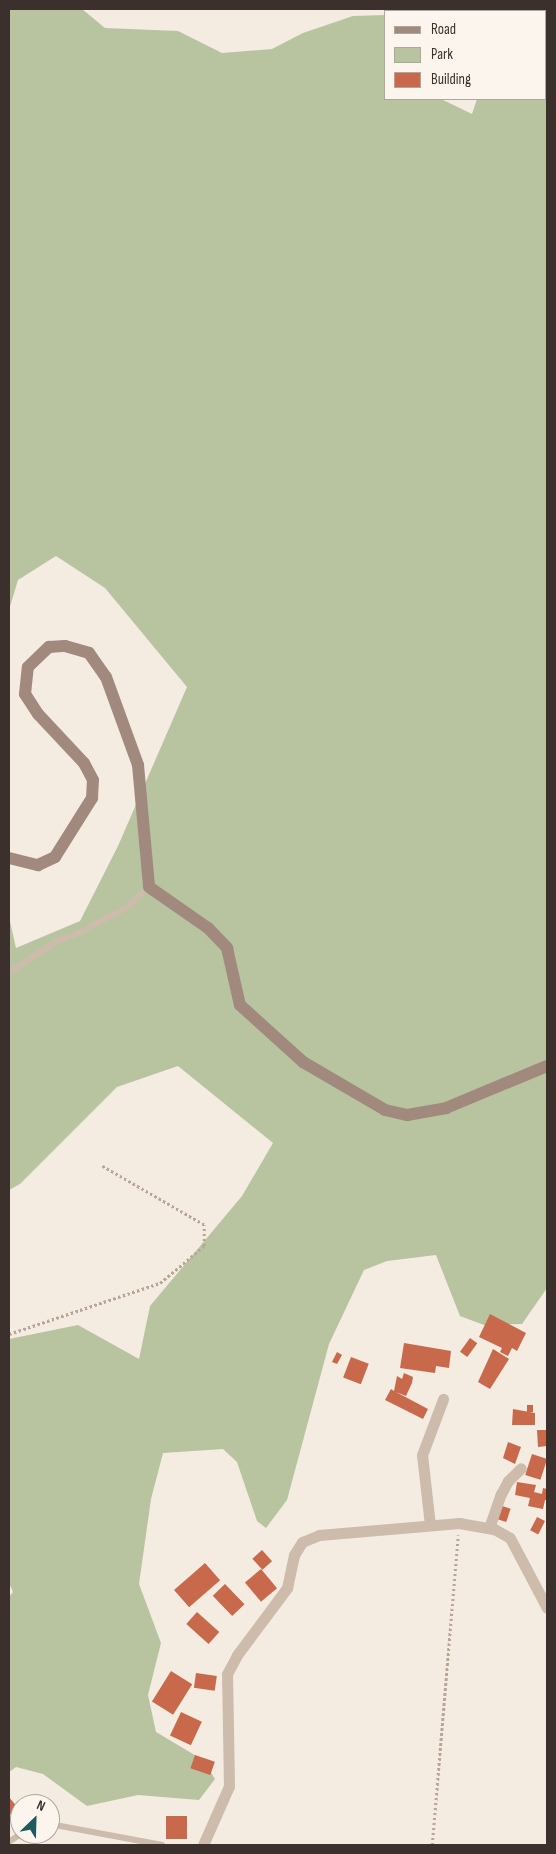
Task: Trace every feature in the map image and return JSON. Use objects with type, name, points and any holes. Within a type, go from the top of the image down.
[{"type":"street","points":[[9,858],[38,865],[55,857],[92,798],[93,780],[84,763],[38,714],[25,694],[28,667],[49,647],[65,646],[89,653],[106,677],[138,765],[149,887],[208,928],[227,948],[240,1005],[303,1062],[385,1110],[407,1115],[427,1114],[547,1066]]},
{"type":"street","points":[[430,1525],[422,1455],[443,1399]]},
{"type":"street","points":[[490,1528],[500,1494],[508,1481],[521,1468]]},
{"type":"street","points":[[203,1845],[229,1786],[227,1674],[236,1655],[287,1588],[294,1555],[302,1542],[319,1535],[430,1525],[459,1523],[490,1528],[510,1538],[547,1608]]},
{"type":"lane","points":[[13,970],[59,940],[78,934],[126,908],[149,887]]},
{"type":"lane","points":[[60,1826],[162,1845]]},
{"type":"path","points":[[9,1334],[160,1283],[204,1246],[204,1225],[102,1166]]},
{"type":"path","points":[[432,1845],[459,1523]]},
{"type":"green space","points":[[9,9],[82,9],[105,28],[178,31],[222,53],[272,49],[303,33],[353,16],[384,15],[384,100],[443,100],[472,114],[477,100],[546,100],[546,10],[529,10],[547,9],[547,1288],[522,1324],[484,1325],[460,1316],[436,1255],[387,1261],[364,1270],[329,1344],[287,1500],[266,1528],[257,1521],[237,1462],[223,1449],[163,1453],[151,1499],[139,1584],[161,1643],[148,1695],[156,1732],[203,1760],[215,1779],[199,1800],[138,1795],[87,1806],[43,1774],[16,1767],[9,1772],[9,1597],[13,1592],[9,1583],[9,1339],[78,1325],[139,1359],[150,1306],[242,1196],[273,1143],[178,1066],[117,1087],[20,1184],[9,1190],[9,917],[16,948],[80,921],[118,846],[187,687],[105,588],[56,556],[18,580],[9,610]]},
{"type":"building","points":[[490,1314],[526,1333],[517,1351],[512,1348],[508,1356],[500,1352],[502,1348],[479,1337]]},
{"type":"building","points":[[470,1338],[477,1343],[467,1357],[460,1352]]},
{"type":"building","points":[[404,1343],[451,1351],[449,1368],[436,1366],[435,1373],[400,1368]]},
{"type":"building","points":[[493,1349],[509,1359],[490,1389],[478,1382]]},
{"type":"building","points":[[337,1352],[342,1355],[337,1364],[332,1362]]},
{"type":"building","points":[[351,1357],[369,1364],[361,1384],[343,1378]]},
{"type":"building","points":[[404,1373],[413,1377],[412,1383],[406,1396],[396,1392],[428,1409],[423,1419],[385,1400],[391,1389],[394,1391],[397,1376],[402,1379]]},
{"type":"building","points":[[527,1405],[533,1405],[533,1412],[527,1412]]},
{"type":"building","points":[[513,1409],[535,1413],[535,1425],[512,1425]]},
{"type":"building","points":[[537,1430],[547,1430],[547,1446],[538,1447]]},
{"type":"building","points":[[508,1442],[521,1447],[515,1464],[503,1458]]},
{"type":"building","points":[[532,1454],[547,1459],[540,1480],[525,1475]]},
{"type":"building","points":[[517,1482],[536,1485],[534,1492],[542,1494],[543,1488],[547,1489],[547,1500],[545,1500],[543,1509],[528,1506],[530,1498],[515,1495]]},
{"type":"building","points":[[502,1506],[511,1509],[506,1522],[498,1519]]},
{"type":"building","points":[[537,1517],[545,1521],[538,1534],[530,1530]]},
{"type":"building","points":[[262,1550],[272,1561],[262,1570],[252,1559]]},
{"type":"building","points":[[205,1563],[220,1580],[189,1607],[174,1590]]},
{"type":"building","points":[[261,1569],[277,1588],[261,1602],[245,1582]]},
{"type":"building","points":[[225,1584],[244,1604],[232,1616],[213,1596]]},
{"type":"building","points":[[197,1612],[219,1632],[209,1644],[186,1624]]},
{"type":"building","points":[[171,1671],[192,1684],[173,1715],[152,1702]]},
{"type":"building","points":[[196,1673],[217,1676],[215,1691],[194,1688]]},
{"type":"building","points":[[181,1712],[202,1722],[191,1745],[170,1736]]},
{"type":"building","points":[[195,1755],[215,1762],[210,1775],[190,1768]]},
{"type":"building","points":[[9,1797],[10,1815],[9,1816]]},
{"type":"building","points":[[166,1816],[187,1816],[187,1839],[166,1839]]}]
